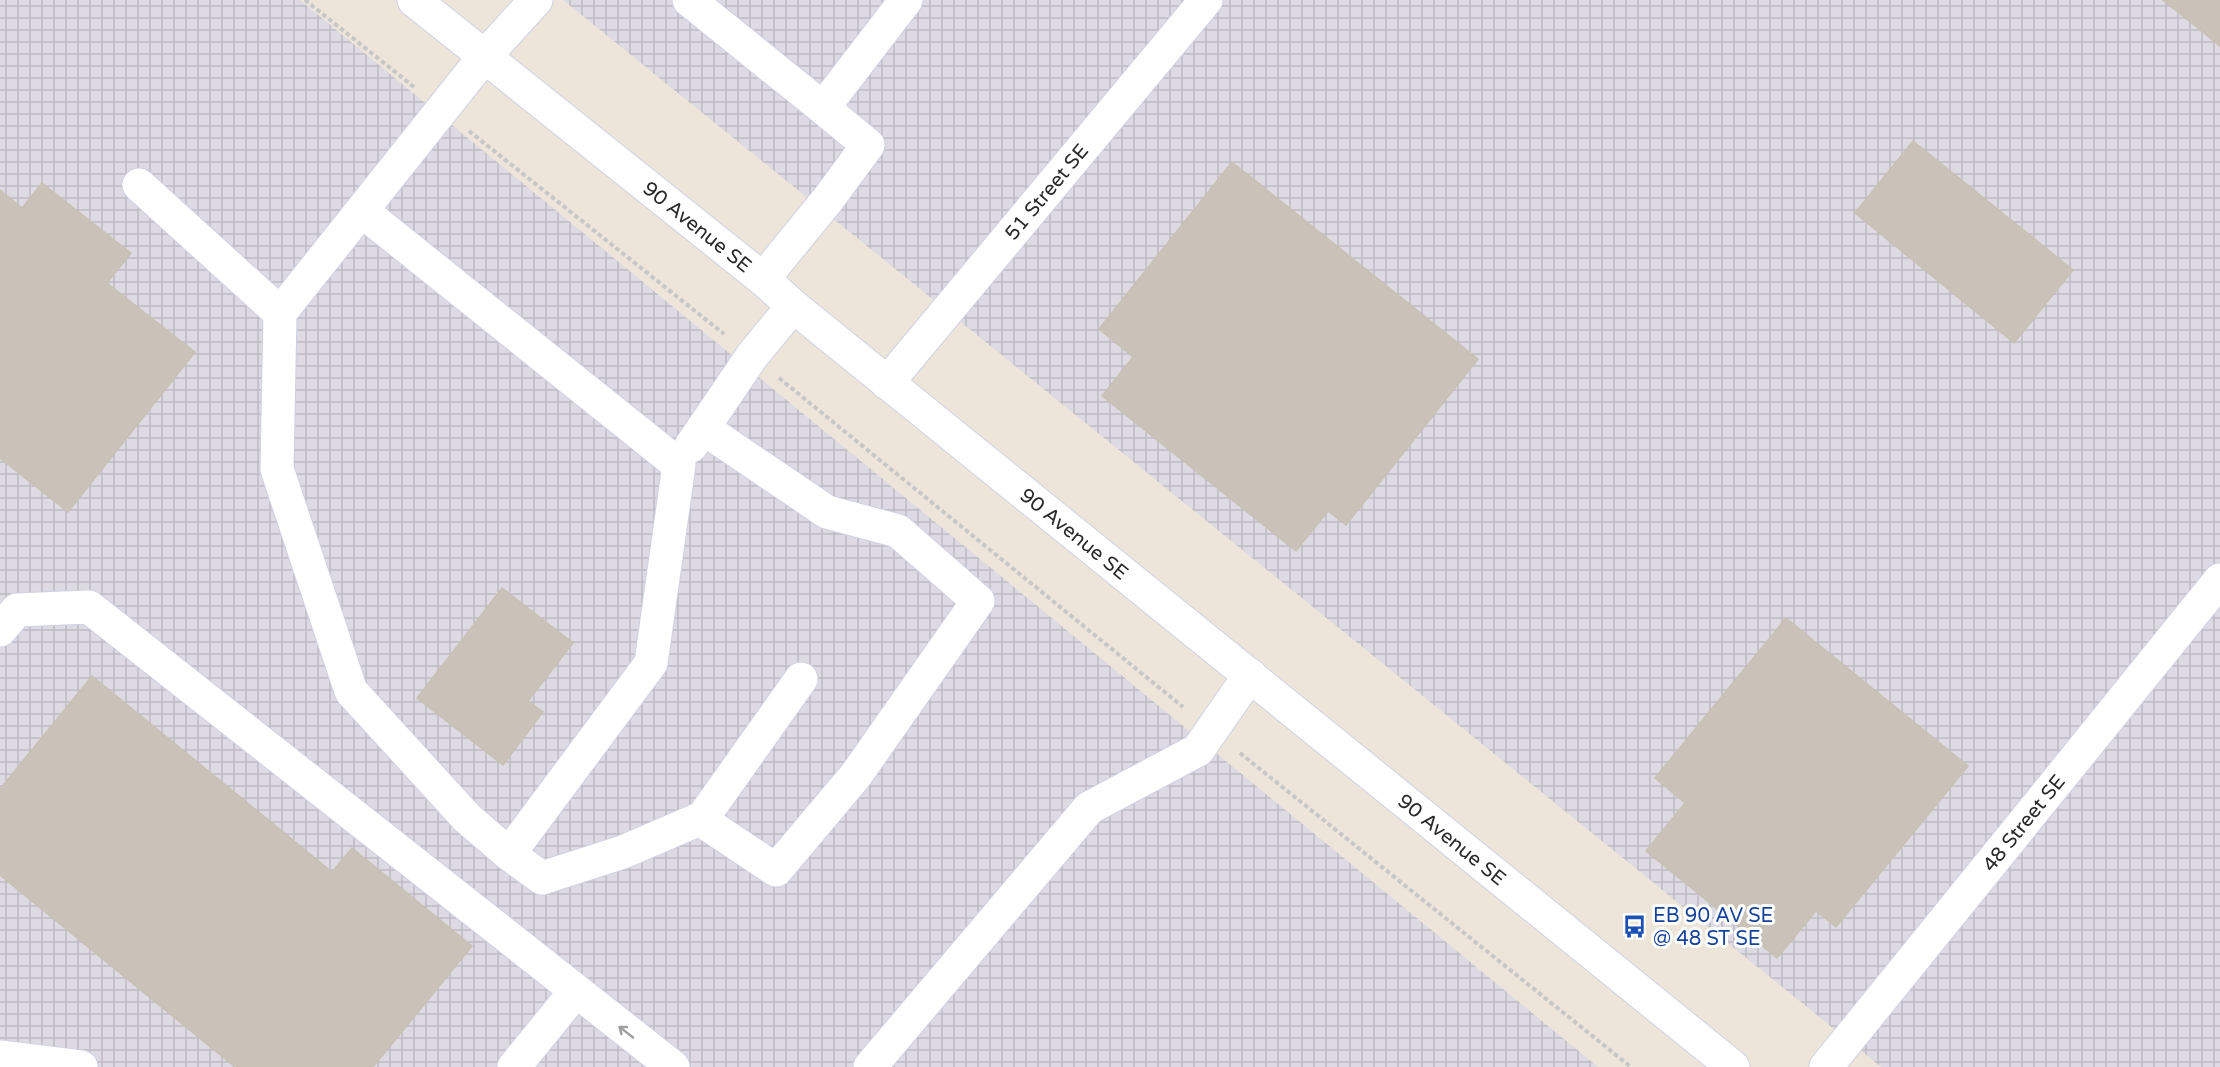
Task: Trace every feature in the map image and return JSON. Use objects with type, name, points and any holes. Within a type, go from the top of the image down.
[{"type":"street","name":"90 Avenue SE","points":[[414,0],[763,279],[887,383],[1733,1067]]},
{"type":"street","points":[[536,0],[484,57],[280,313],[277,470],[351,691],[467,819],[508,854],[542,878],[623,852],[702,818],[801,679]]},
{"type":"street","points":[[689,0],[868,145],[829,198],[763,279]]},
{"type":"street","points":[[823,108],[906,0]]},
{"type":"street","name":"51 Street SE","points":[[887,383],[1206,0]]},
{"type":"street","points":[[139,184],[280,313]]},
{"type":"street","points":[[362,211],[678,465]]},
{"type":"street","points":[[508,854],[651,663],[678,465],[752,356],[793,306]]},
{"type":"street","points":[[702,818],[701,820],[776,870],[856,775],[978,601],[898,531],[827,512],[703,428]]},
{"type":"street","name":"48 Street SE","points":[[1826,1067],[2220,580]]},
{"type":"street","points":[[6,612],[89,607],[673,1067]]},
{"type":"street","points":[[870,1067],[1089,808],[1198,750],[1250,675]]},
{"type":"street","points":[[514,1067],[575,992]]},
{"type":"street","points":[[0,1057],[81,1067]]},
{"type":"path","points":[[305,0],[752,356],[1211,730],[1631,1067]]},
{"type":"shaded area","points":[[0,0],[300,0],[1598,1067],[0,1067]]},
{"type":"shaded area","points":[[563,0],[2220,0],[2220,1067],[1881,1067]]},
{"type":"building","points":[[2163,0],[2220,0],[2220,46]]},
{"type":"building","points":[[1913,141],[2073,270],[2014,343],[1855,213]]},
{"type":"building","points":[[1232,162],[1478,359],[1346,525],[1328,511],[1296,551],[1102,396],[1133,357],[1099,329]]},
{"type":"building","points":[[42,183],[131,253],[107,283],[195,352],[68,512],[0,458],[0,190],[22,208]]},
{"type":"building","points":[[502,588],[573,643],[528,701],[543,712],[503,765],[417,698]]},
{"type":"building","points":[[1786,618],[1968,766],[1836,927],[1816,911],[1777,958],[1646,851],[1685,803],[1655,778]]},
{"type":"building","points":[[92,676],[332,872],[352,848],[472,946],[373,1067],[235,1067],[0,875],[0,789]]},
{"type":"place","name":"EB 90 AV SE @ 48 ST SE","points":[[1635,926]]}]
